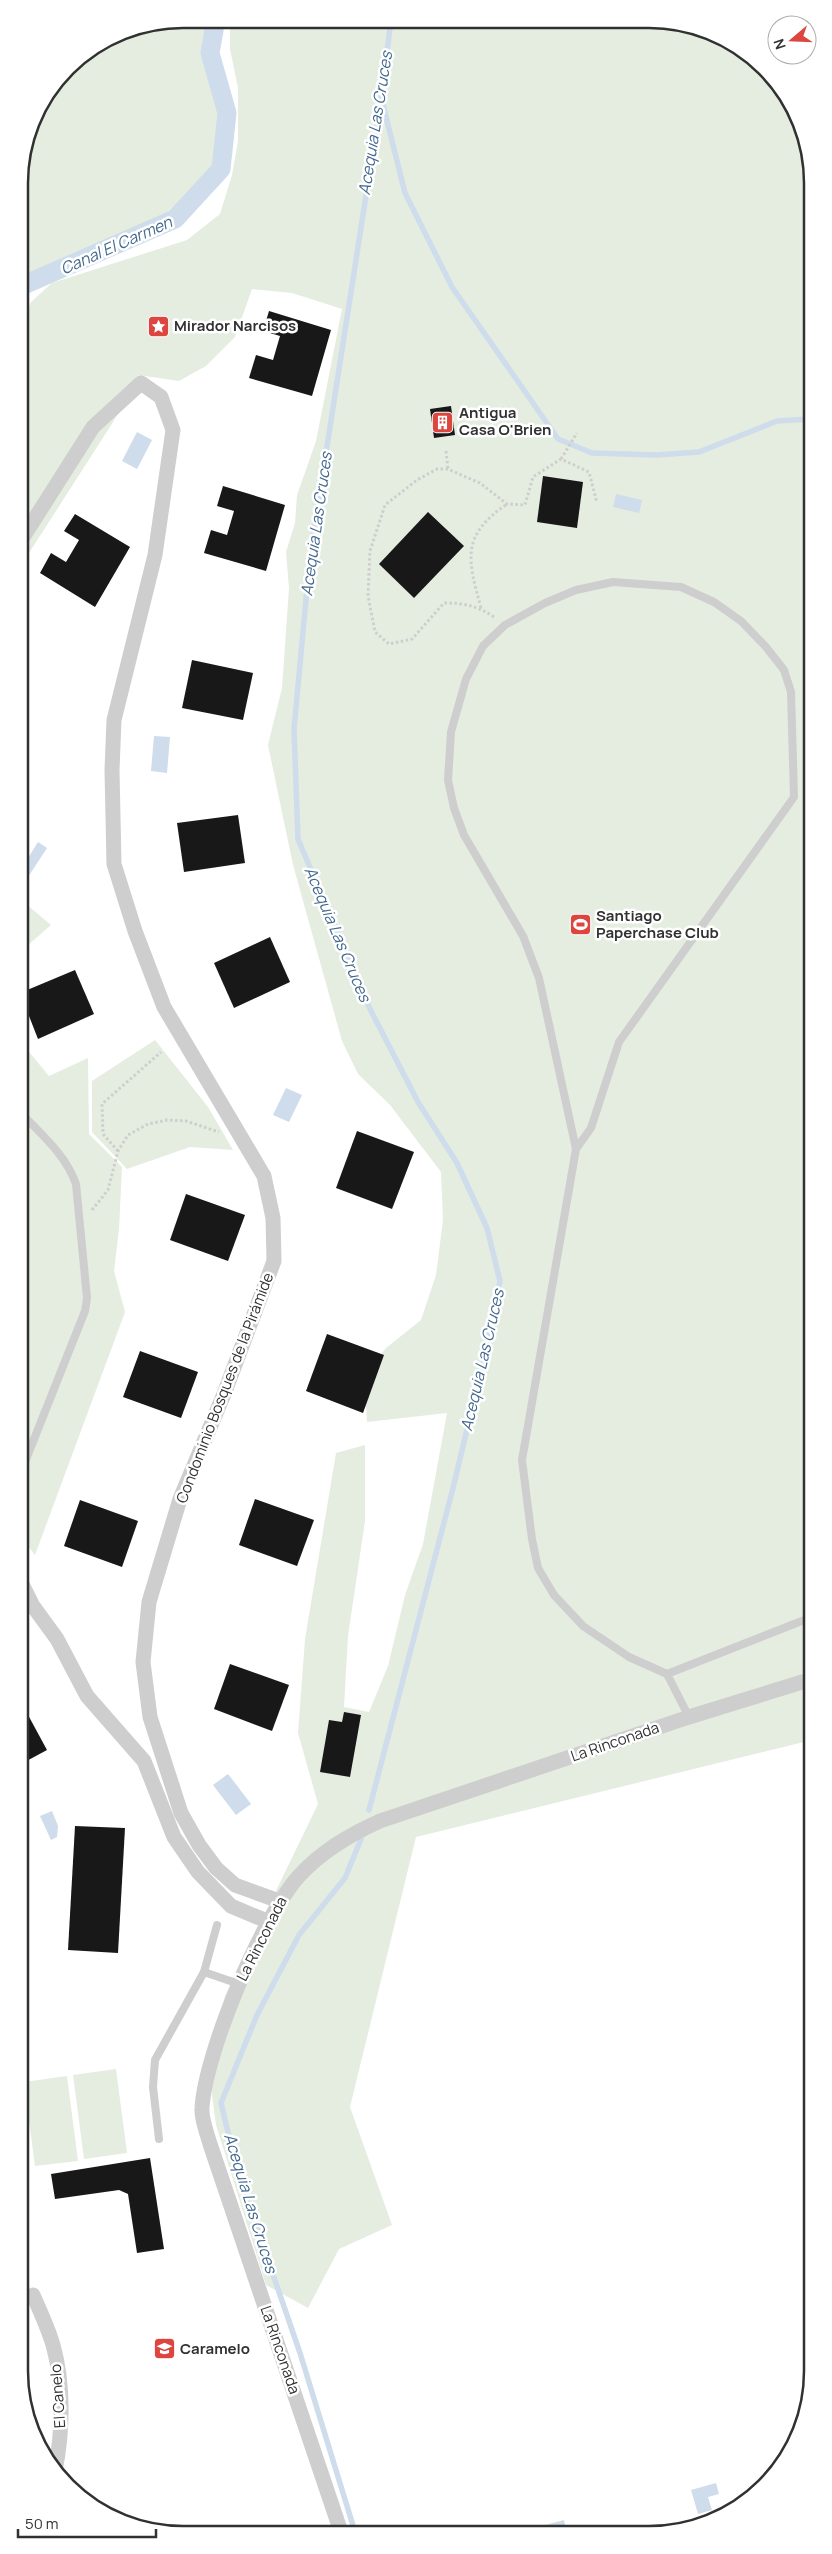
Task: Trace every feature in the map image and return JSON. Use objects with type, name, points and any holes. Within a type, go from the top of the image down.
[{"type":"street","name":"Condominio Bosques de la Pirámide","points":[[28,530],[93,427],[141,383],[161,397],[173,430],[155,555],[114,720],[112,770],[114,864],[135,931],[164,1007],[264,1176],[273,1218],[274,1261],[224,1394],[180,1499],[149,1602],[142,1662],[150,1717],[181,1813],[199,1845],[216,1868],[236,1885],[279,1901]]},
{"type":"street","points":[[27,1595],[33,1606],[57,1639],[86,1696],[144,1761],[174,1837],[198,1872],[230,1906],[269,1922]]},
{"type":"street","name":"La Rinconada","points":[[340,2526],[210,2144],[201,2110],[209,2067],[239,1984],[279,1901],[299,1876],[321,1854],[347,1836],[380,1822],[689,1717],[804,1681]]},
{"type":"street","name":"El Canelo","points":[[33,2295],[53,2345],[59,2375],[61,2434],[57,2461]]},
{"type":"lane","points":[[576,1149],[591,1128],[619,1042],[794,797],[791,692],[784,670],[766,647],[740,621],[714,602],[681,587],[613,582],[576,590],[545,603],[506,625],[483,646],[466,679],[451,732],[448,780],[454,808],[464,835],[523,936],[539,978],[576,1149],[522,1460],[532,1539],[538,1568],[554,1595],[583,1626],[628,1657],[667,1674],[689,1717]]},
{"type":"lane","points":[[27,1456],[85,1311],[87,1298],[76,1184],[70,1168],[28,1120]]},
{"type":"lane","points":[[667,1674],[804,1620]]},
{"type":"lane","points":[[158,2139],[153,2087],[155,2060],[204,1972],[217,1925]]},
{"type":"lane","points":[[204,1972],[239,1984]]},
{"type":"path","points":[[506,625],[481,608],[463,603],[444,603],[412,639],[389,644],[375,632],[368,596],[370,551],[385,505],[417,480],[437,468],[448,469],[480,483],[507,504],[525,505],[533,477],[561,458],[577,433]]},
{"type":"path","points":[[446,451],[448,469]]},
{"type":"path","points":[[561,458],[589,472],[597,503]]},
{"type":"path","points":[[481,608],[469,565],[473,541],[488,516],[507,504]]},
{"type":"path","points":[[118,1151],[103,1134],[102,1104],[161,1052]]},
{"type":"path","points":[[80,1224],[108,1190],[118,1151],[128,1135],[148,1124],[168,1120],[186,1121],[222,1133]]},
{"type":"shaded area","points":[[208,28],[204,53],[221,114],[216,166],[172,214],[28,277],[29,163],[39,123],[48,105],[60,88],[80,66],[123,39],[153,30]]},
{"type":"shaded area","name":"Santiago Paperchase Club","points":[[230,28],[659,28],[679,30],[718,44],[744,60],[766,80],[788,114],[796,133],[802,153],[804,173],[804,1742],[416,1837],[350,2107],[392,2225],[339,2249],[308,2308],[266,2285],[216,2125],[208,2064],[225,1996],[318,1804],[298,1733],[305,1639],[336,1453],[365,1445],[365,1521],[348,1636],[344,1707],[369,1712],[388,1666],[405,1595],[423,1544],[447,1413],[367,1422],[364,1375],[386,1348],[421,1320],[436,1275],[443,1220],[441,1172],[390,1105],[358,1074],[342,1041],[293,865],[268,745],[282,688],[289,588],[286,552],[295,523],[297,495],[316,441],[342,309],[292,293],[252,289],[235,337],[206,366],[179,381],[138,375],[115,419],[28,555],[28,309],[31,302],[52,283],[187,240],[220,214],[232,175],[238,141],[238,88],[230,49]]},
{"type":"shaded area","points":[[28,905],[51,925],[28,945]]},
{"type":"shaded area","points":[[155,1040],[208,1107],[233,1150],[190,1147],[127,1169],[92,1132],[92,1081]]},
{"type":"shaded area","points":[[28,1050],[49,1076],[88,1058],[89,1134],[122,1167],[119,1229],[114,1271],[125,1312],[35,1555],[27,1545]]},
{"type":"shaded area","points":[[116,2069],[127,2153],[84,2159],[73,2075]]},
{"type":"shaded area","points":[[67,2076],[78,2161],[35,2166],[27,2106],[27,2082]]},
{"type":"water","points":[[137,432],[152,440],[137,469],[122,461]]},
{"type":"water","points":[[616,494],[642,500],[639,513],[613,507]]},
{"type":"water","points":[[154,736],[170,737],[167,773],[151,771]]},
{"type":"water","points":[[38,842],[47,848],[28,877],[28,859]]},
{"type":"water","points":[[286,1088],[302,1095],[289,1122],[273,1115]]},
{"type":"water","points":[[228,1774],[251,1804],[236,1815],[213,1785]]},
{"type":"water","points":[[52,1811],[58,1826],[57,1837],[51,1840],[40,1816]]},
{"type":"water","points":[[716,2483],[719,2494],[708,2497],[712,2510],[698,2514],[691,2490]]},
{"type":"water","points":[[564,2520],[565,2526],[542,2526]]},
{"type":"building","points":[[269,311],[331,330],[312,396],[249,378],[256,355],[273,360],[280,336],[263,331]]},
{"type":"building","name":"Antigua Casa O'Brien","points":[[451,406],[455,435],[434,438],[430,409]]},
{"type":"building","points":[[543,476],[583,482],[577,528],[537,522]]},
{"type":"building","points":[[223,486],[285,505],[266,571],[204,553],[211,530],[227,535],[234,511],[217,506]]},
{"type":"building","points":[[428,512],[464,546],[414,598],[379,564]]},
{"type":"building","points":[[75,514],[130,547],[95,607],[40,573],[51,553],[66,562],[79,540],[64,531]]},
{"type":"building","points":[[192,660],[253,673],[243,720],[182,708]]},
{"type":"building","points":[[238,815],[245,863],[184,872],[177,823]]},
{"type":"building","points":[[270,937],[290,982],[234,1008],[214,963]]},
{"type":"building","points":[[75,970],[94,1014],[38,1039],[28,1012],[28,990]]},
{"type":"building","points":[[357,1131],[414,1152],[392,1209],[336,1188]]},
{"type":"building","points":[[186,1194],[245,1215],[228,1261],[170,1240]]},
{"type":"building","points":[[327,1334],[384,1355],[363,1413],[306,1391]]},
{"type":"building","points":[[140,1351],[198,1372],[181,1418],[123,1397]]},
{"type":"building","points":[[255,1499],[314,1520],[297,1566],[239,1545]]},
{"type":"building","points":[[80,1500],[138,1521],[122,1567],[64,1546]]},
{"type":"building","points":[[230,1664],[289,1685],[272,1731],[214,1709]]},
{"type":"building","points":[[344,1712],[361,1715],[350,1777],[320,1772],[329,1720],[342,1722]]},
{"type":"building","points":[[27,1714],[47,1750],[27,1761]]},
{"type":"building","points":[[75,1826],[125,1828],[118,1953],[68,1950]]},
{"type":"building","points":[[150,2158],[164,2249],[137,2253],[128,2194],[119,2190],[55,2199],[51,2174]]},
{"type":"waterway","name":"Canal El Carmen","points":[[28,283],[175,219],[221,169],[227,113],[210,53],[214,28]]},
{"type":"waterway","name":"Acequia Las Cruces","points":[[369,1810],[453,1488],[487,1346],[500,1281],[487,1228],[457,1163],[418,1102],[370,1009],[298,839],[294,729],[310,556],[381,99],[390,28]]},
{"type":"waterway","points":[[382,101],[405,193],[452,287],[558,439],[592,453],[656,455],[699,452],[777,421],[804,419]]},
{"type":"waterway","name":"Acequia Las Cruces","points":[[353,2526],[300,2353],[237,2170],[221,2103],[257,2015],[299,1935],[345,1878],[361,1839]]},
{"type":"place","name":"Mirador Narcisos","points":[[158,326]]},
{"type":"place","name":"Antigua Casa O'Brien","points":[[443,422]]},
{"type":"place","name":"Santiago Paperchase Club","points":[[580,925]]},
{"type":"place","name":"Caramelo","points":[[164,2349]]}]
